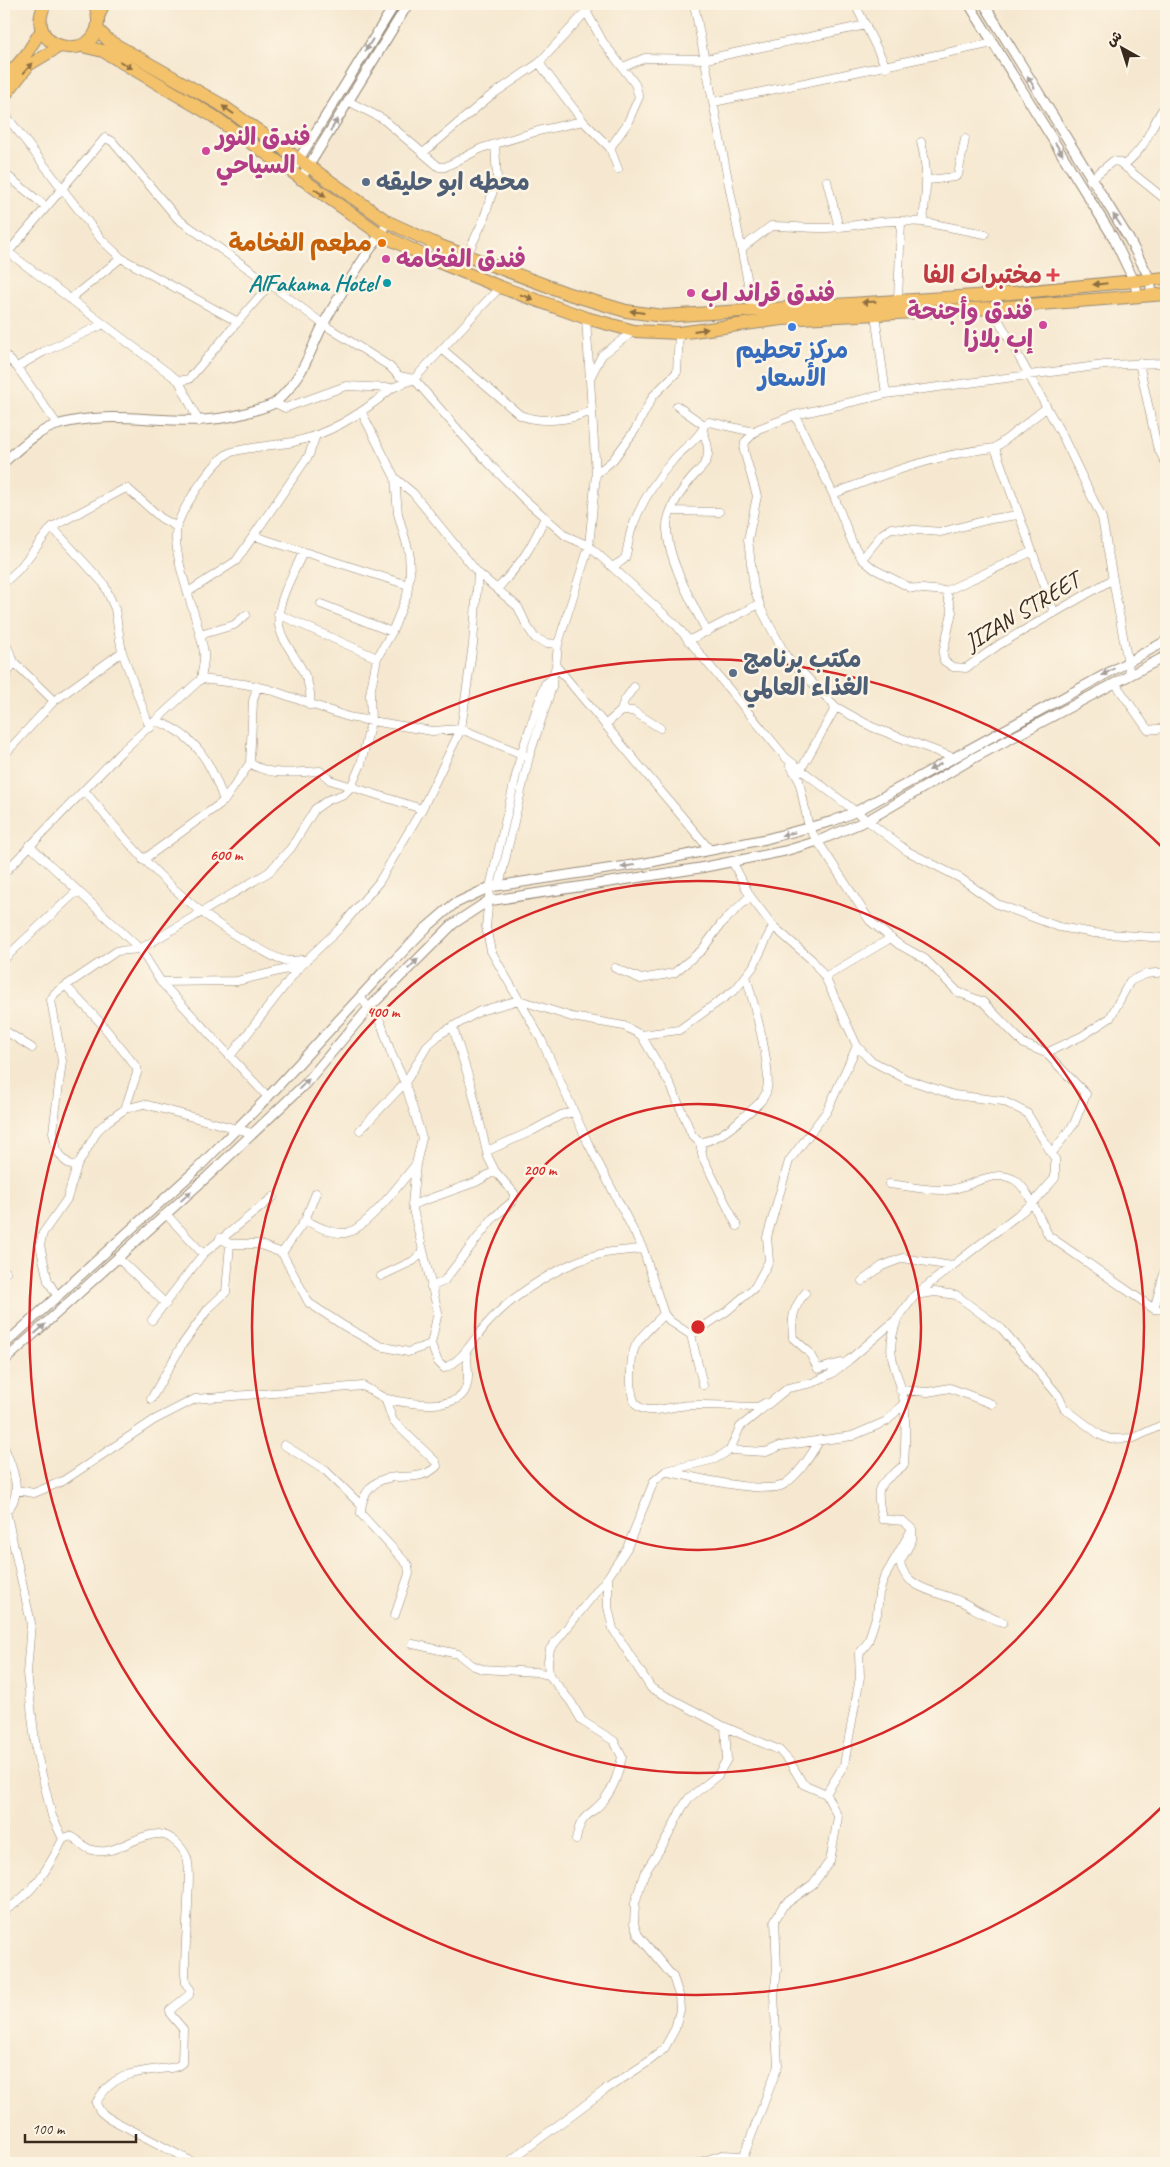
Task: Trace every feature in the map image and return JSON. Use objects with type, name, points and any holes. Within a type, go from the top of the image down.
[{"type":"highway","points":[[41,6],[42,29],[46,36],[59,47],[74,48],[82,46],[89,41],[99,13]]},
{"type":"highway","points":[[99,13],[109,41],[220,104],[388,222],[438,245],[570,294],[626,311],[663,316],[991,295],[1166,278]]},
{"type":"highway","points":[[82,46],[103,52],[213,116],[380,234],[431,259],[500,287],[586,318],[634,332],[679,333],[782,319],[992,308],[1166,294]]},
{"type":"highway","points":[[564,310],[570,294]]},
{"type":"main road","points":[[4,80],[27,53],[42,29]]},
{"type":"main road","points":[[4,98],[29,65],[59,47]]},
{"type":"street","points":[[296,176],[395,4]]},
{"type":"street","points":[[303,163],[348,101],[408,4]]},
{"type":"street","points":[[423,153],[489,97],[539,63],[593,4]]},
{"type":"street","points":[[694,4],[754,309]]},
{"type":"street","points":[[855,4],[886,67]]},
{"type":"street","points":[[969,4],[1100,214],[1122,253],[1138,296]]},
{"type":"street","points":[[984,4],[1090,180],[1129,239],[1150,279],[1152,295]]},
{"type":"street","points":[[587,12],[603,42],[635,84],[639,97],[627,124],[610,148]]},
{"type":"street","points":[[623,68],[645,58],[706,59],[866,25]]},
{"type":"street","points":[[714,102],[993,43]]},
{"type":"street","points":[[539,63],[583,121],[610,148],[618,169]]},
{"type":"street","points":[[348,101],[383,119],[432,163],[445,167],[482,148],[583,121]]},
{"type":"street","points":[[1124,165],[1138,153],[1147,141],[1162,110]]},
{"type":"street","points":[[4,113],[101,239],[121,258],[238,322]]},
{"type":"street","points":[[199,422],[179,381],[70,299],[6,255],[45,206],[105,138],[112,141],[178,219],[323,324],[399,376],[414,379],[474,448],[545,517],[566,536],[589,546],[676,625],[786,758],[800,771],[857,811],[907,851],[960,878],[997,904],[1059,927],[1094,933],[1166,938]]},
{"type":"street","points":[[928,180],[955,177],[958,174],[965,139]]},
{"type":"street","points":[[920,142],[926,163],[928,180],[923,222]]},
{"type":"street","points":[[467,255],[483,221],[497,179],[495,144]]},
{"type":"street","points":[[1090,180],[1113,161],[1124,165],[1166,200]]},
{"type":"street","points":[[4,173],[45,206]]},
{"type":"street","points":[[827,181],[839,228]]},
{"type":"street","points":[[742,248],[771,226],[805,230],[839,228],[881,220],[923,222],[985,234]]},
{"type":"street","points":[[898,301],[901,221]]},
{"type":"street","points":[[4,462],[26,442],[57,424],[85,418],[199,422],[245,414],[274,403],[299,378],[323,324],[371,245],[388,222]]},
{"type":"street","points":[[70,299],[121,258]]},
{"type":"street","points":[[179,381],[189,379],[270,284]]},
{"type":"street","points":[[4,873],[120,753],[150,728],[201,679],[205,654],[176,546],[177,526],[206,476],[216,464],[231,452],[294,442],[316,435],[362,413],[392,388],[414,379],[500,287]]},
{"type":"street","points":[[992,308],[1063,437],[1102,518],[1130,675]]},
{"type":"street","points":[[875,314],[886,394]]},
{"type":"street","points":[[586,318],[596,474],[589,546],[558,644],[552,688],[530,757],[495,886],[488,901],[486,927],[491,951],[541,1039],[588,1143],[643,1249],[664,1314],[670,1321],[691,1335],[703,1385]]},
{"type":"street","points":[[17,367],[43,352],[104,324]]},
{"type":"street","points":[[589,379],[602,355],[634,332]]},
{"type":"street","points":[[596,474],[613,460],[638,423],[653,396],[677,372],[679,333]]},
{"type":"street","points":[[442,349],[520,415],[527,418],[569,418],[591,411]]},
{"type":"street","points":[[4,354],[17,367],[57,424]]},
{"type":"street","points":[[1139,363],[1157,446],[1166,464]]},
{"type":"street","points":[[952,757],[872,727],[836,707],[786,656],[759,604],[754,588],[748,540],[757,496],[744,451],[745,442],[754,432],[795,415],[886,394],[1104,365],[1166,363]]},
{"type":"street","points":[[274,403],[285,408],[346,386],[392,388]]},
{"type":"street","points":[[677,406],[704,428],[709,454],[703,466],[691,479],[670,511],[666,528],[682,584],[707,632]]},
{"type":"street","points":[[833,494],[880,476],[971,450],[995,448],[1046,408]]},
{"type":"street","points":[[77,1166],[71,1165],[56,1150],[53,1132],[62,1061],[51,1000],[55,993],[117,951],[140,949],[269,872],[291,848],[315,809],[328,800],[344,794],[351,787],[361,764],[371,721],[370,694],[377,658],[392,632],[407,595],[409,552],[398,514],[395,478],[362,413]]},
{"type":"street","points":[[795,415],[833,494],[852,542],[862,559],[874,569],[911,588],[946,592],[1031,552]]},
{"type":"street","points":[[612,567],[623,560],[626,555],[628,537],[638,510],[663,471],[709,422],[721,423],[754,432]]},
{"type":"street","points":[[188,592],[236,561],[309,455],[316,435]]},
{"type":"street","points":[[995,448],[1054,612]]},
{"type":"street","points":[[395,478],[413,493],[478,573],[498,588],[518,607],[535,638],[546,643],[558,644]]},
{"type":"street","points":[[4,583],[19,569],[52,526],[124,489],[128,489],[161,518],[177,526]]},
{"type":"street","points":[[670,511],[719,512]]},
{"type":"street","points":[[862,559],[882,534],[891,528],[941,532],[990,519],[1018,515]]},
{"type":"street","points":[[498,588],[527,554],[545,517]]},
{"type":"street","points":[[52,526],[104,584],[114,609],[122,652],[150,728]]},
{"type":"street","points":[[254,536],[408,585]]},
{"type":"street","points":[[303,552],[278,614],[281,632],[310,685],[310,705]]},
{"type":"street","points":[[231,1055],[300,966],[339,929],[379,882],[422,809],[461,729],[473,644],[478,573]]},
{"type":"street","name":"JIZAN STREET","points":[[946,592],[952,612],[943,653],[944,661],[953,667],[966,668],[1054,612],[1113,579]]},
{"type":"street","points":[[320,604],[392,632]]},
{"type":"street","points":[[688,640],[759,604]]},
{"type":"street","points":[[278,614],[377,658]]},
{"type":"street","points":[[200,635],[234,625],[246,615]]},
{"type":"street","points":[[4,640],[14,662],[54,701]]},
{"type":"street","points":[[4,1345],[198,1168],[268,1097],[426,928],[454,904],[495,886],[609,870],[710,850],[809,828],[857,811],[1128,660],[1166,641]]},
{"type":"street","points":[[4,755],[54,701],[122,652]]},
{"type":"street","points":[[5,1359],[166,1214],[305,1084],[369,1008],[453,924],[488,901],[732,861],[785,851],[818,841],[868,820],[972,759],[1166,656]]},
{"type":"street","points":[[4,679],[14,662]]},
{"type":"street","points":[[556,666],[710,850]]},
{"type":"street","points":[[201,679],[257,687],[310,705],[371,721],[432,731],[461,729],[530,757]]},
{"type":"street","points":[[495,886],[521,754],[545,684],[552,679]]},
{"type":"street","points":[[1115,683],[1148,730],[1166,728]]},
{"type":"street","points":[[143,860],[224,800],[250,763],[253,701],[257,687]]},
{"type":"street","points":[[605,725],[621,710],[624,701],[634,687]]},
{"type":"street","points":[[800,771],[836,707]]},
{"type":"street","points":[[621,710],[633,711],[660,728]]},
{"type":"street","points":[[157,720],[185,735],[199,750],[214,774],[224,800]]},
{"type":"street","points":[[786,758],[799,780],[809,828],[870,921],[891,938],[925,959],[958,992],[983,1002],[1024,1044],[1046,1053],[1086,1094],[1074,1124],[1052,1153]]},
{"type":"street","points":[[250,763],[260,771],[320,771],[330,780],[422,809]]},
{"type":"street","points":[[84,790],[143,860],[216,924],[276,958],[288,961],[308,959]]},
{"type":"street","points":[[29,845],[140,949],[161,982],[231,1055],[268,1097]]},
{"type":"street","points":[[730,1450],[740,1427],[788,1388],[812,1383],[831,1374],[850,1360],[898,1318],[915,1295],[1033,1203],[1055,1178],[1055,1159],[1027,1113],[1002,1101],[954,1095],[906,1079],[870,1060],[857,1046],[825,977],[812,960],[773,926],[750,896],[732,861]]},
{"type":"street","points":[[4,959],[77,891]]},
{"type":"street","points":[[615,968],[641,979],[674,973],[702,950],[721,924],[750,896]]},
{"type":"street","points":[[641,1035],[679,1030],[736,989],[746,976],[773,926]]},
{"type":"street","points":[[825,977],[891,938]]},
{"type":"street","points":[[161,982],[237,981],[300,966]]},
{"type":"street","points":[[1046,1053],[1082,1036],[1110,1018],[1130,981],[1146,974],[1166,972]]},
{"type":"street","points":[[700,1143],[713,1140],[739,1121],[760,1102],[767,1091],[768,1076],[746,976]]},
{"type":"street","points":[[66,986],[100,1022],[137,1068],[137,1074],[125,1109]]},
{"type":"street","points":[[360,997],[381,1023],[391,1053],[405,1083],[422,1138],[416,1164],[412,1205],[438,1312],[431,1344],[438,1362],[444,1368],[460,1358],[487,1324],[519,1296],[555,1273],[570,1265],[604,1253],[643,1249]]},
{"type":"street","points":[[360,1130],[405,1083],[428,1045],[440,1034],[480,1011],[519,1000],[572,1017],[624,1026],[641,1035],[671,1086],[692,1136],[700,1143],[703,1158],[737,1226]]},
{"type":"street","points":[[431,1287],[444,1281],[493,1218],[513,1201],[514,1193],[495,1171],[486,1151],[470,1085],[453,1028]]},
{"type":"street","points":[[4,1030],[32,1048]]},
{"type":"street","points":[[691,1335],[727,1311],[755,1287],[769,1261],[767,1237],[788,1161],[826,1111],[857,1046]]},
{"type":"street","points":[[58,1297],[48,1281],[40,1245],[43,1233],[67,1199],[77,1166],[98,1130],[125,1109],[144,1104],[252,1134]]},
{"type":"street","points":[[486,1151],[532,1131],[561,1115],[574,1112]]},
{"type":"street","points":[[305,1220],[325,1230],[346,1233],[361,1226],[416,1164]]},
{"type":"street","points":[[412,1205],[476,1182],[495,1171]]},
{"type":"street","points":[[889,1184],[948,1190],[998,1176],[1015,1180],[1033,1203],[1039,1219],[1049,1236],[1154,1309],[1166,1310]]},
{"type":"street","points":[[282,1253],[305,1220],[316,1193]]},
{"type":"street","points":[[152,1320],[203,1254],[220,1238],[273,1197]]},
{"type":"street","points":[[166,1214],[203,1254]]},
{"type":"street","points":[[220,1238],[230,1244],[258,1244],[282,1253],[308,1303],[380,1346],[408,1352],[431,1344]]},
{"type":"street","points":[[152,1399],[182,1345],[208,1308],[226,1292],[230,1244]]},
{"type":"street","points":[[381,1276],[413,1261],[423,1252]]},
{"type":"street","points":[[118,1258],[166,1304]]},
{"type":"street","points":[[862,1281],[882,1266],[903,1258],[952,1266]]},
{"type":"street","points":[[1154,1309],[1166,1267]]},
{"type":"street","points":[[805,1292],[796,1304],[791,1317],[793,1338],[809,1352],[818,1369],[850,1360]]},
{"type":"street","points":[[915,1295],[935,1292],[956,1295],[1002,1329],[1052,1388],[1064,1408],[1100,1435],[1110,1439],[1134,1438],[1166,1423]]},
{"type":"street","points":[[664,1314],[636,1343],[631,1356],[631,1388],[634,1402],[640,1408],[661,1410],[683,1405],[758,1407],[778,1396]]},
{"type":"street","points":[[898,1318],[891,1338],[890,1355],[904,1403],[904,1465],[881,1485],[877,1491],[882,1518],[903,1521],[912,1529],[912,1540],[900,1562],[908,1578],[929,1592],[944,1594],[1003,1622]]},
{"type":"street","points":[[16,1490],[34,1494],[63,1481],[154,1420],[195,1399],[364,1386],[385,1398],[422,1405],[453,1402],[464,1393],[468,1378],[466,1350]]},
{"type":"street","points":[[900,1390],[928,1392],[950,1388],[992,1404]]},
{"type":"street","points":[[385,1398],[393,1420],[421,1445],[436,1462],[437,1466],[423,1476],[382,1478],[366,1494],[361,1505],[362,1514],[408,1565],[409,1574],[395,1615]]},
{"type":"street","points":[[576,1840],[579,1824],[603,1802],[617,1781],[622,1757],[614,1742],[582,1721],[571,1702],[549,1675],[548,1661],[550,1648],[608,1577],[627,1548],[654,1481],[666,1471],[715,1459],[730,1450],[766,1452],[780,1446],[839,1439],[873,1429],[887,1421],[904,1403]]},
{"type":"street","points":[[666,1471],[723,1484],[750,1487],[782,1486],[801,1470],[820,1440]]},
{"type":"street","points":[[284,1445],[326,1471],[361,1505]]},
{"type":"street","points":[[4,1446],[12,1465],[16,1490],[12,1506],[5,1512],[31,1623],[28,1673],[36,1750],[52,1816],[63,1839]]},
{"type":"street","points":[[826,1794],[844,1765],[860,1677],[859,1654],[868,1642],[877,1614],[884,1578],[912,1529]]},
{"type":"street","points":[[608,1577],[608,1607],[613,1629],[651,1688],[725,1727],[779,1750],[790,1762],[803,1784],[826,1794],[838,1817],[830,1861],[813,1884],[783,1906],[775,1920],[777,1969],[774,1995],[778,2066],[742,2160],[722,2155],[698,2163]]},
{"type":"street","points":[[413,1644],[458,1654],[472,1665],[482,1669],[536,1672],[549,1675]]},
{"type":"street","points":[[507,2163],[605,2090],[648,2062],[664,2049],[675,2029],[680,2010],[680,1996],[673,1977],[638,1936],[634,1924],[634,1903],[644,1874],[667,1838],[682,1808],[689,1798],[718,1775],[728,1759],[725,1727]]},
{"type":"street","points":[[4,1911],[21,1901],[36,1886],[63,1839],[70,1836],[78,1839],[88,1848],[113,1850],[128,1841],[159,1834],[178,1844],[186,1857],[189,1875],[185,1973],[186,1984],[190,1989],[189,1995],[170,2010],[171,2015],[183,2029],[182,2063],[173,2068],[137,2072],[117,2079],[103,2090],[96,2103],[100,2111],[107,2117],[194,2163]]},
{"type":"place","name":"فندق النور السياحي","points":[[206,151]]},
{"type":"place","name":"محطه ابو حليقه","points":[[366,182]]},
{"type":"place","name":"مطعم الفخامة","points":[[382,243]]},
{"type":"place","name":"فندق الفخامه","points":[[386,259]]},
{"type":"place","name":"مختبرات الفا","points":[[1053,275]]},
{"type":"place","name":"AlFakama Hotel","points":[[387,283]]},
{"type":"place","name":"فندق قراند اب","points":[[691,293]]},
{"type":"place","name":"فندق وأجنحة إب بلازا","points":[[1043,325]]},
{"type":"place","name":"مركز تحطيم الأسعار","points":[[792,327]]},
{"type":"place","name":"مكتب برنامج الغذاء العالمي","points":[[733,673]]}]
